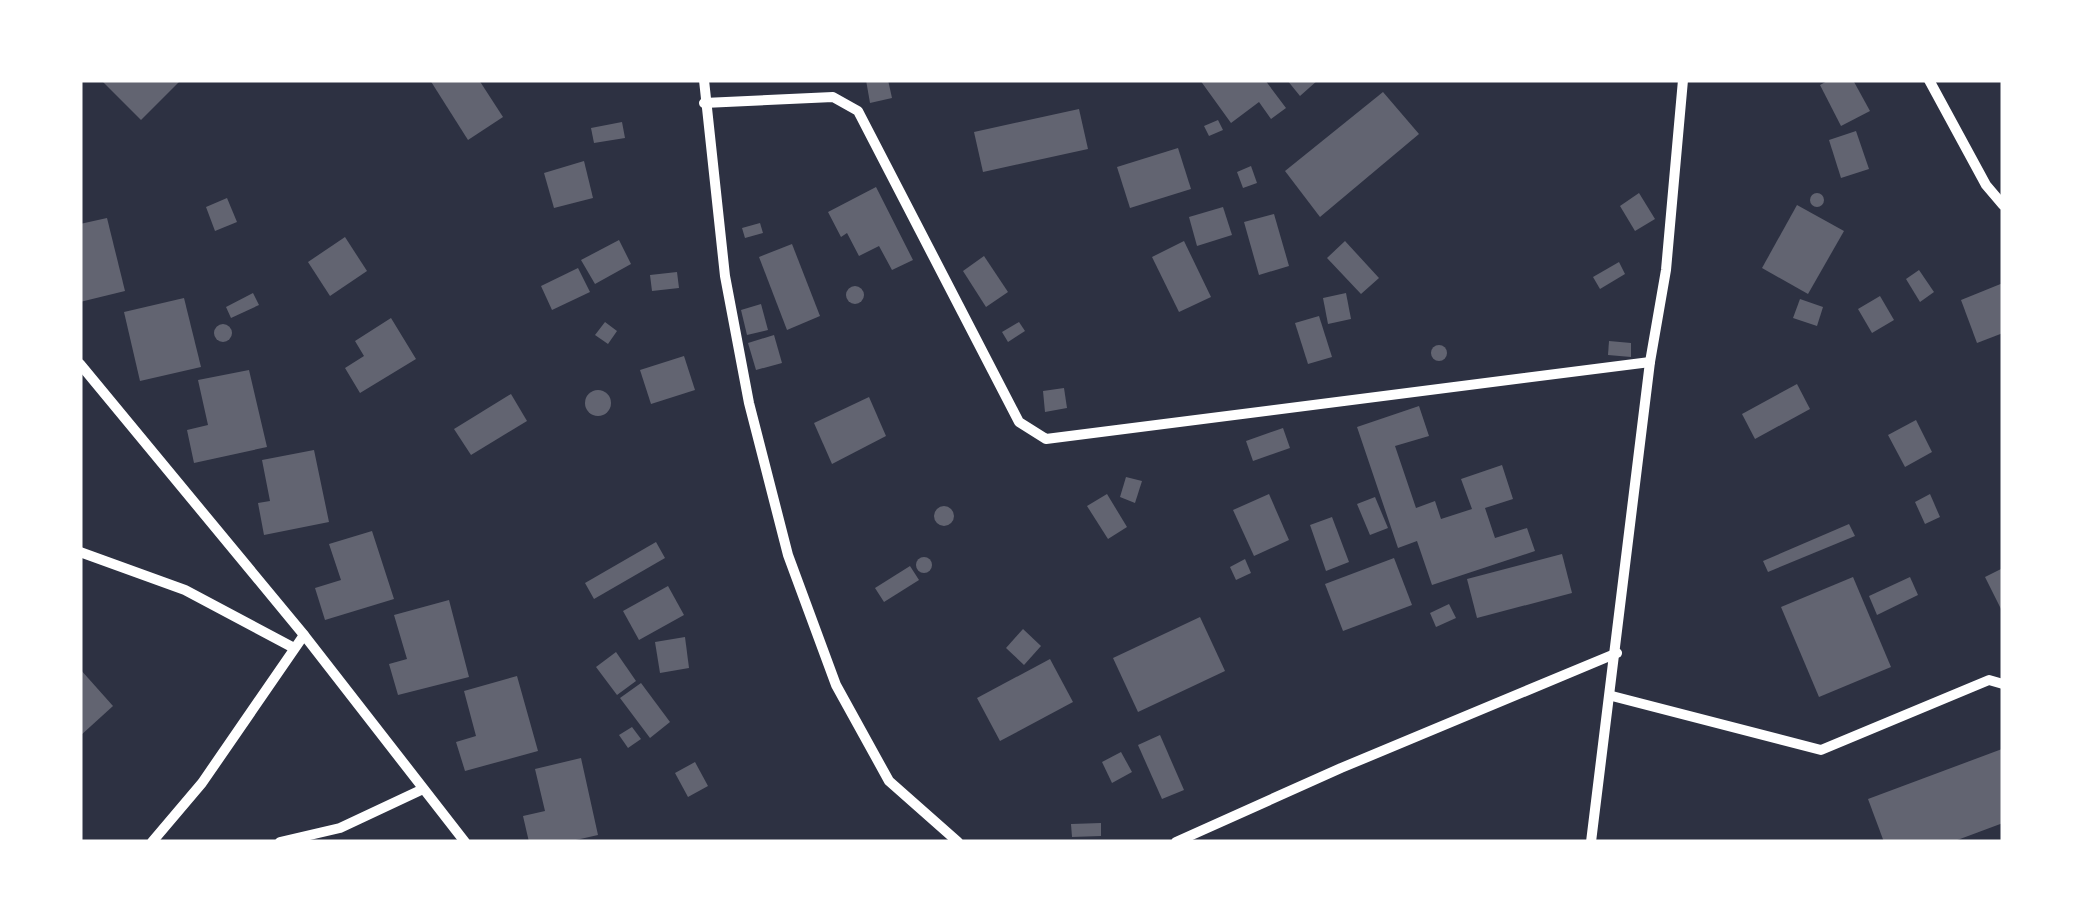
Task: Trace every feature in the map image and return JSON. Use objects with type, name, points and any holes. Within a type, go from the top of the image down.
[{"type":"street","points":[[704,80],[725,276],[749,403],[788,555],[836,685],[890,781],[958,842]]},
{"type":"street","points":[[1591,842],[1612,696],[1650,362],[1666,270],[1683,80]]},
{"type":"street","points":[[1928,80],[1986,185],[2003,206]]},
{"type":"street","points":[[704,104],[834,97],[858,111],[1019,422],[1046,439],[1650,362]]},
{"type":"street","points":[[80,364],[304,636],[465,842]]},
{"type":"street","points":[[80,552],[185,590],[294,648]]},
{"type":"street","points":[[152,842],[202,783],[304,636]]},
{"type":"street","points":[[1176,842],[1616,652]]},
{"type":"street","points":[[1612,696],[1821,750],[1989,680],[2003,684]]},
{"type":"street","points":[[280,842],[340,828],[422,790]]},
{"type":"building","points":[[101,80],[177,80],[179,82],[141,120]]},
{"type":"building","points":[[430,80],[479,80],[503,117],[468,140]]},
{"type":"building","points":[[866,80],[888,80],[892,98],[870,103]]},
{"type":"building","points":[[1200,80],[1265,80],[1286,108],[1271,119],[1259,102],[1231,123]]},
{"type":"building","points":[[1287,80],[1318,80],[1300,96]]},
{"type":"building","points":[[1829,80],[1853,80],[1870,111],[1841,126],[1820,85]]},
{"type":"building","points":[[1383,92],[1419,134],[1320,217],[1285,171]]},
{"type":"building","points":[[1079,109],[1088,149],[983,172],[974,132]]},
{"type":"building","points":[[1218,120],[1223,130],[1209,136],[1204,126]]},
{"type":"building","points":[[622,122],[625,138],[594,143],[591,128]]},
{"type":"building","points":[[1856,131],[1869,169],[1841,178],[1829,140]]},
{"type":"building","points":[[1178,148],[1191,189],[1130,208],[1117,167]]},
{"type":"building","points":[[584,161],[593,198],[554,208],[544,173]]},
{"type":"building","points":[[1251,166],[1257,183],[1243,188],[1237,172]]},
{"type":"building","points":[[876,187],[913,260],[892,270],[879,246],[859,256],[847,233],[841,237],[828,212]]},
{"type":"building","points":[[1639,193],[1655,219],[1635,231],[1620,206]]},
{"type":"building","points":[[1817,193],[1824,200],[1817,207],[1810,200]]},
{"type":"building","points":[[227,198],[237,222],[215,231],[206,207]]},
{"type":"building","points":[[1797,205],[1844,231],[1808,294],[1762,268]]},
{"type":"building","points":[[1223,207],[1232,235],[1197,246],[1189,217]]},
{"type":"building","points":[[1274,214],[1289,266],[1259,275],[1244,222]]},
{"type":"building","points":[[107,218],[125,291],[80,302],[80,224]]},
{"type":"building","points":[[760,223],[763,233],[745,238],[742,228]]},
{"type":"building","points":[[345,237],[367,271],[330,296],[308,262]]},
{"type":"building","points":[[619,240],[631,264],[595,284],[581,260]]},
{"type":"building","points":[[1184,241],[1211,297],[1179,312],[1152,257]]},
{"type":"building","points":[[1345,241],[1379,278],[1361,294],[1327,258]]},
{"type":"building","points":[[792,244],[820,316],[787,330],[759,257]]},
{"type":"building","points":[[984,256],[1008,292],[986,307],[963,271]]},
{"type":"building","points":[[1619,262],[1625,274],[1600,289],[1593,277]]},
{"type":"building","points":[[578,268],[590,292],[552,310],[541,286]]},
{"type":"building","points":[[1919,270],[1934,292],[1920,302],[1906,279]]},
{"type":"building","points":[[677,272],[679,288],[652,291],[650,275]]},
{"type":"building","points":[[2003,283],[2003,333],[1977,343],[1961,300]]},
{"type":"building","points":[[855,286],[864,295],[855,304],[846,295]]},
{"type":"building","points":[[253,293],[259,305],[231,318],[226,307]]},
{"type":"building","points":[[1346,293],[1351,319],[1328,324],[1323,298]]},
{"type":"building","points":[[1880,296],[1894,320],[1872,333],[1858,309]]},
{"type":"building","points":[[184,298],[201,367],[140,381],[124,312]]},
{"type":"building","points":[[1800,299],[1823,307],[1817,326],[1793,318]]},
{"type":"building","points":[[761,304],[768,330],[747,335],[741,310]]},
{"type":"building","points":[[1319,316],[1332,357],[1308,364],[1295,323]]},
{"type":"building","points":[[391,318],[416,359],[360,393],[345,368],[364,356],[355,341]]},
{"type":"building","points":[[605,322],[617,331],[608,344],[595,335]]},
{"type":"building","points":[[1019,322],[1025,331],[1008,342],[1002,332]]},
{"type":"building","points":[[223,324],[232,333],[223,342],[214,333]]},
{"type":"building","points":[[774,335],[782,363],[756,370],[748,343]]},
{"type":"building","points":[[1609,341],[1631,343],[1631,357],[1608,355]]},
{"type":"building","points":[[1439,345],[1447,353],[1439,361],[1431,353]]},
{"type":"building","points":[[684,356],[695,390],[651,404],[640,370]]},
{"type":"building","points":[[249,370],[267,447],[194,463],[187,430],[208,425],[198,380]]},
{"type":"building","points":[[1797,384],[1810,409],[1755,439],[1742,414]]},
{"type":"building","points":[[1064,388],[1067,408],[1045,412],[1043,391]]},
{"type":"building","points":[[598,390],[608,393],[608,413],[598,416],[588,413],[585,403],[588,393]]},
{"type":"building","points":[[511,394],[527,421],[471,455],[454,429]]},
{"type":"building","points":[[869,397],[886,436],[832,464],[814,423]]},
{"type":"building","points":[[1419,406],[1429,436],[1395,446],[1416,508],[1435,501],[1441,519],[1472,509],[1461,479],[1502,465],[1513,499],[1485,508],[1495,538],[1527,528],[1535,551],[1432,585],[1417,541],[1398,548],[1357,427]]},
{"type":"building","points":[[1916,420],[1932,452],[1905,467],[1888,435]]},
{"type":"building","points":[[1283,428],[1290,448],[1253,461],[1246,441]]},
{"type":"building","points":[[314,450],[329,522],[264,535],[258,503],[270,501],[262,460]]},
{"type":"building","points":[[1126,477],[1142,481],[1135,503],[1120,497]]},
{"type":"building","points":[[1107,494],[1127,527],[1108,539],[1087,506]]},
{"type":"building","points":[[1269,494],[1289,540],[1254,556],[1233,510]]},
{"type":"building","points":[[1930,494],[1940,517],[1925,524],[1915,502]]},
{"type":"building","points":[[1375,497],[1388,528],[1370,535],[1357,504]]},
{"type":"building","points":[[944,506],[954,516],[944,526],[934,516]]},
{"type":"building","points":[[1332,517],[1349,562],[1326,571],[1310,525]]},
{"type":"building","points":[[1849,524],[1855,536],[1768,572],[1763,561]]},
{"type":"building","points":[[372,531],[394,599],[325,620],[315,588],[341,580],[329,544]]},
{"type":"building","points":[[656,542],[665,558],[594,599],[585,583]]},
{"type":"building","points":[[1562,554],[1572,593],[1477,618],[1467,579]]},
{"type":"building","points":[[924,557],[932,565],[924,573],[916,565]]},
{"type":"building","points":[[1394,558],[1412,605],[1343,631],[1325,584]]},
{"type":"building","points":[[1245,559],[1251,573],[1236,580],[1230,567]]},
{"type":"building","points":[[910,566],[919,580],[884,602],[875,588]]},
{"type":"building","points":[[2003,568],[2003,613],[1985,577]]},
{"type":"building","points":[[1853,577],[1891,667],[1819,697],[1781,607]]},
{"type":"building","points":[[1910,577],[1918,595],[1877,615],[1869,596]]},
{"type":"building","points":[[668,586],[684,615],[639,640],[623,611]]},
{"type":"building","points":[[449,600],[469,677],[398,695],[389,664],[407,659],[394,615]]},
{"type":"building","points":[[1449,604],[1456,618],[1436,627],[1430,613]]},
{"type":"building","points":[[1200,617],[1225,671],[1138,712],[1113,658]]},
{"type":"building","points":[[1023,629],[1041,646],[1024,665],[1006,648]]},
{"type":"building","points":[[685,637],[689,668],[660,673],[655,642]]},
{"type":"building","points":[[616,652],[636,681],[617,695],[596,667]]},
{"type":"building","points":[[1050,659],[1073,702],[1000,741],[977,698]]},
{"type":"building","points":[[80,669],[113,706],[80,736]]},
{"type":"building","points":[[517,676],[538,751],[465,771],[456,742],[476,736],[464,691]]},
{"type":"building","points":[[641,683],[670,722],[650,738],[620,698]]},
{"type":"building","points":[[632,727],[641,739],[628,748],[619,735]]},
{"type":"building","points":[[1160,735],[1184,790],[1162,799],[1138,745]]},
{"type":"building","points":[[2002,749],[2003,823],[1952,842],[1884,842],[1868,799]]},
{"type":"building","points":[[1121,752],[1132,772],[1112,783],[1102,762]]},
{"type":"building","points":[[581,758],[598,835],[567,842],[529,842],[523,816],[545,811],[535,769]]},
{"type":"building","points":[[695,762],[708,786],[688,797],[675,773]]},
{"type":"building","points":[[1101,823],[1101,836],[1072,837],[1071,824]]}]
